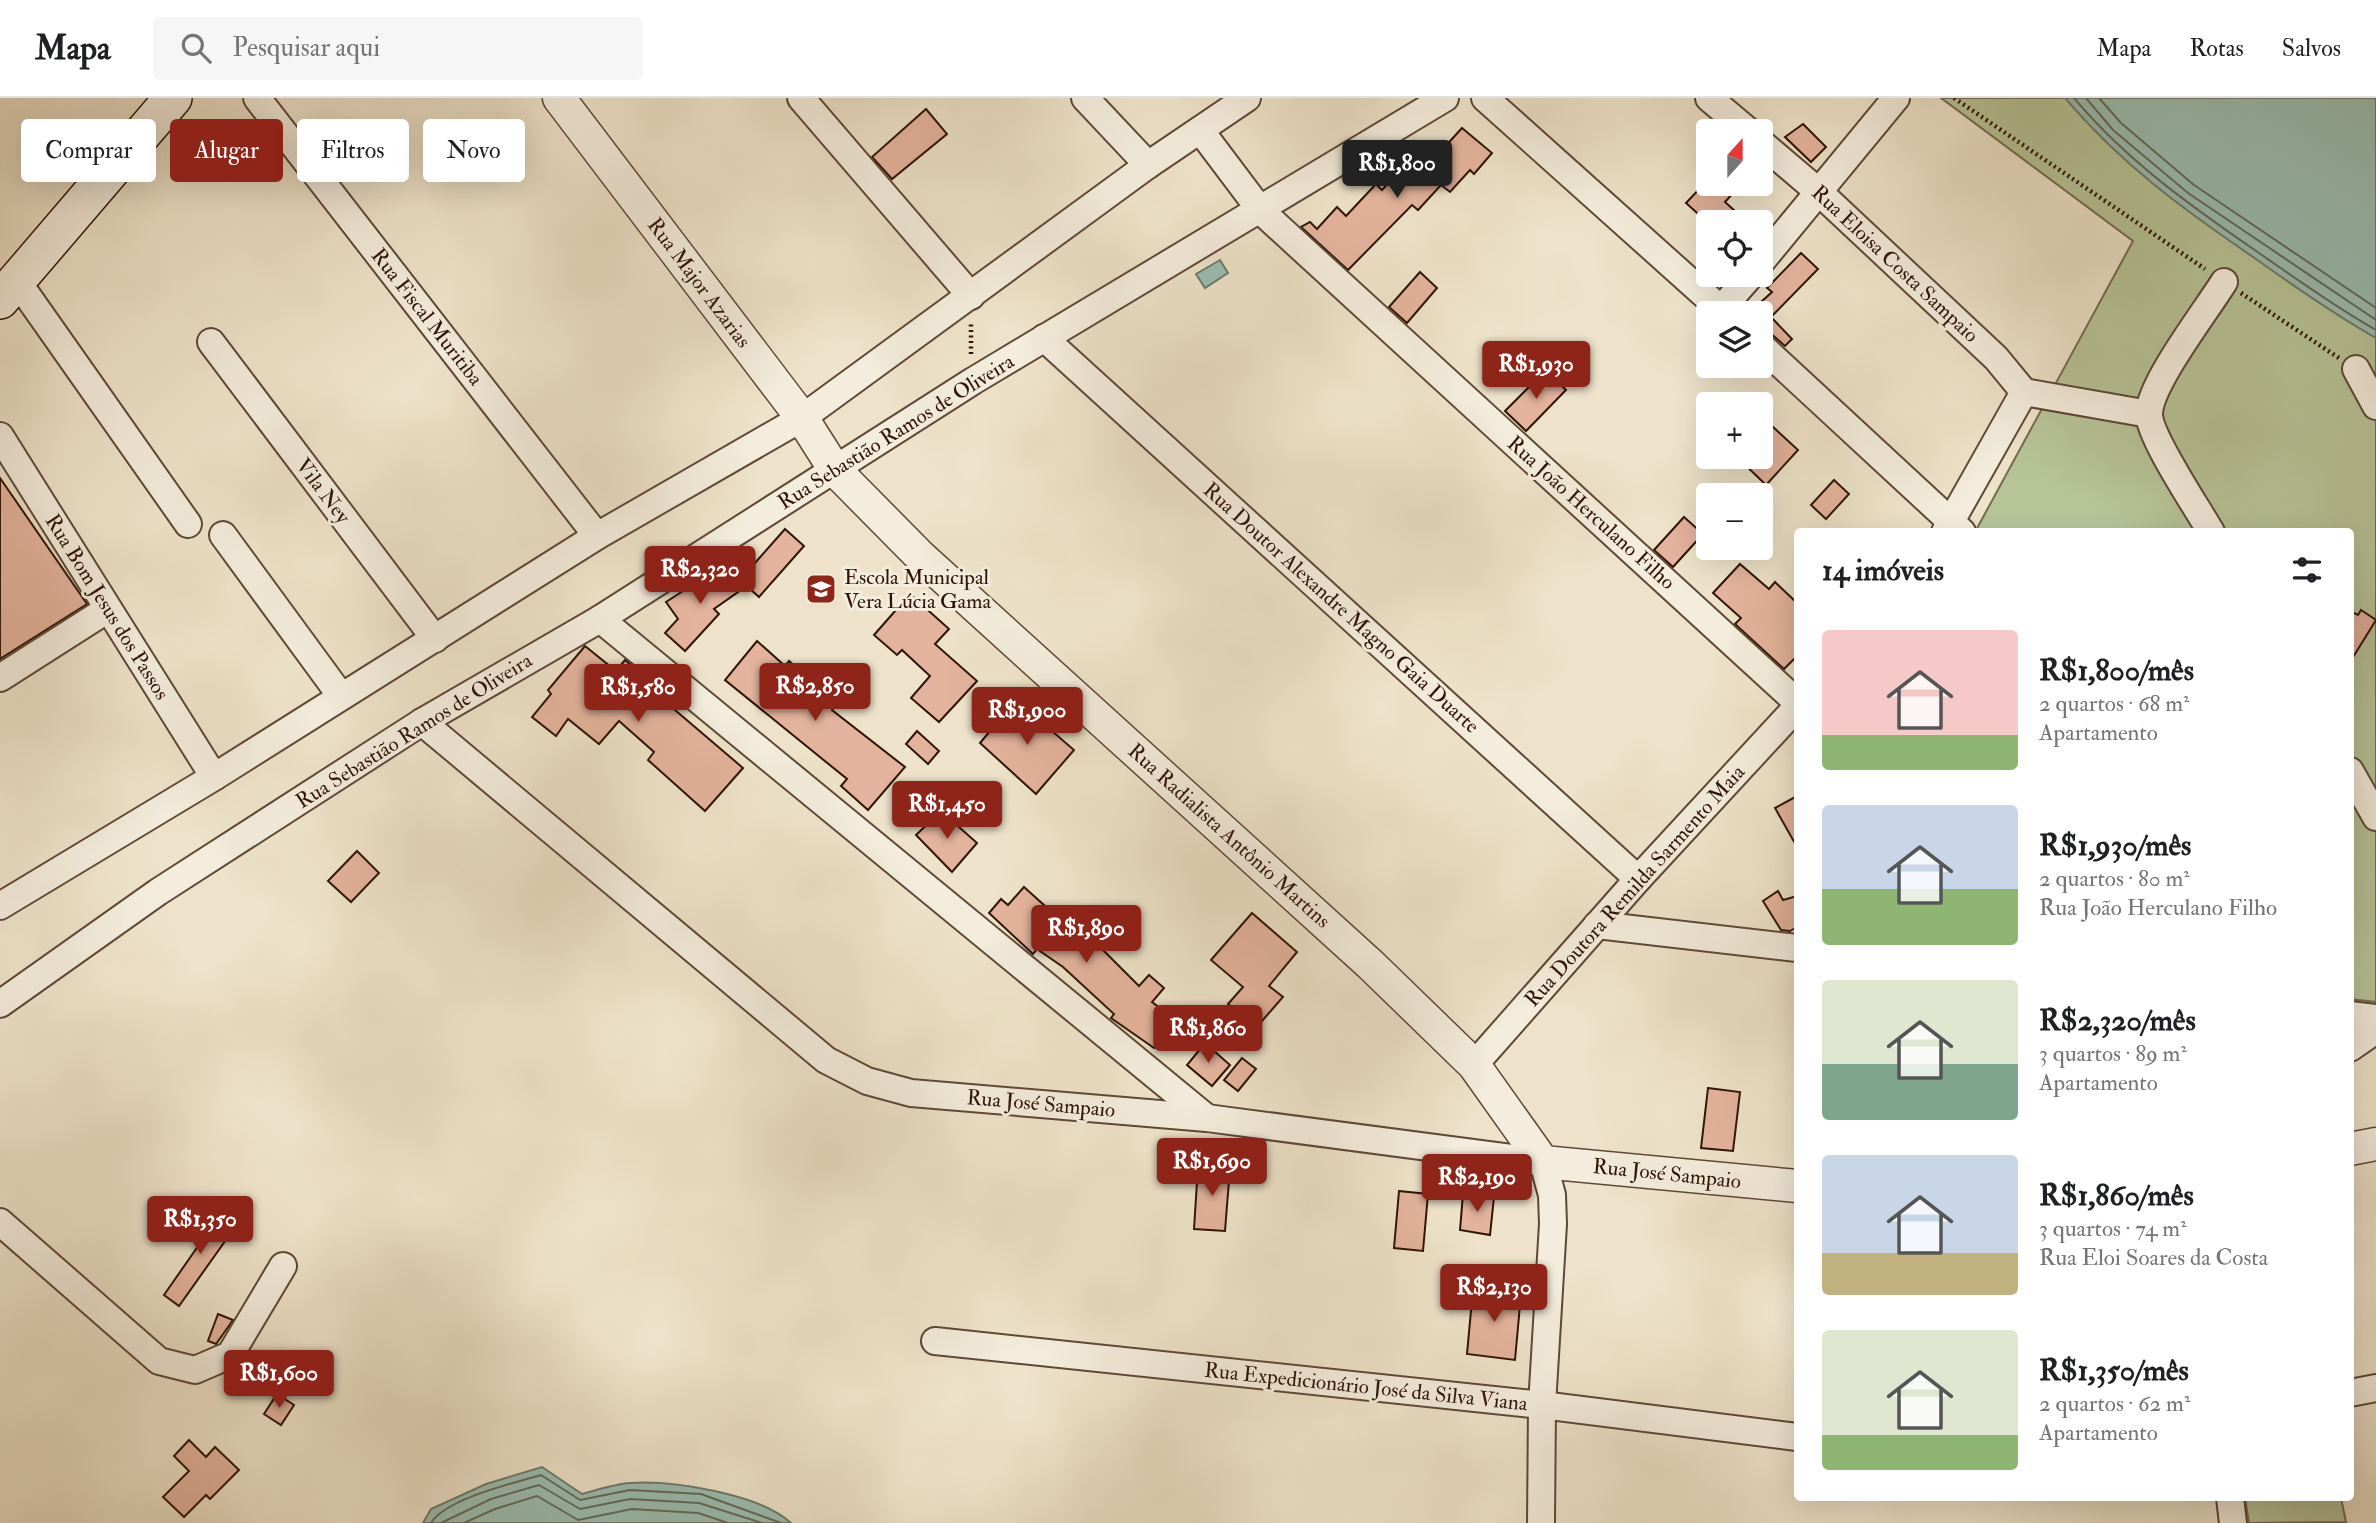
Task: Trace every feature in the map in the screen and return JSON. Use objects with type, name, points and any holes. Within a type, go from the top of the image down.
[{"type":"main road","points":[[8,291],[173,98]]},
{"type":"street","name":"Rua Fiscal Muritiba","points":[[257,98],[597,536]]},
{"type":"street","name":"Rua Major Azarias","points":[[559,98],[802,418],[835,470]]},
{"type":"street","points":[[801,98],[971,296]]},
{"type":"street","points":[[1085,98],[1148,165]]},
{"type":"street","points":[[0,906],[214,777],[597,536],[802,418],[1148,165],[1247,98]]},
{"type":"street","name":"Rua Sebastião Ramos de Oliveira","points":[[0,1004],[158,892],[422,722],[600,619],[973,381],[1261,211],[1445,98]]},
{"type":"street","points":[[1485,98],[1712,301]]},
{"type":"street","points":[[1709,98],[1734,119]]},
{"type":"street","points":[[1773,248],[1896,98]]},
{"type":"street","name":"Rua João Herculano Filho","points":[[1200,130],[1261,211],[1794,701]]},
{"type":"street","name":"Rua Eloisa Costa Sampaio","points":[[1773,153],[1820,193],[1996,358],[2024,392]]},
{"type":"street","points":[[2209,528],[2161,446],[2149,414],[2158,386],[2224,282]]},
{"type":"street","points":[[1731,301],[1742,287]]},
{"type":"street","points":[[8,291],[188,524]]},
{"type":"street","name":"Rua Doutor Alexandre Magno Gaia Duarte","points":[[1044,338],[1638,878]]},
{"type":"street","name":"Vila Ney","points":[[211,342],[435,639]]},
{"type":"street","points":[[1773,357],[1954,528],[2024,392],[2149,414]]},
{"type":"street","points":[[2356,369],[2376,406]]},
{"type":"street","name":"Rua Bom Jesus dos Passos","points":[[0,436],[214,777]]},
{"type":"street","name":"Rua Radialista Antônio Martins","points":[[835,470],[920,556],[1371,965],[1474,1065],[1543,1162]]},
{"type":"street","points":[[223,536],[341,696]]},
{"type":"street","points":[[0,678],[108,610]]},
{"type":"street","points":[[600,619],[1208,1118]]},
{"type":"street","name":"Rua Doutora Remilda Sarmento Maia","points":[[1474,1065],[1638,878],[1794,707]]},
{"type":"street","name":"Rua José Sampaio","points":[[422,722],[826,1060],[867,1082],[911,1093],[1208,1118],[1543,1162],[1794,1186]]},
{"type":"street","points":[[2354,776],[2372,800]]},
{"type":"street","points":[[1597,925],[1794,948]]},
{"type":"street","points":[[2354,1015],[2376,1018]]},
{"type":"street","points":[[2354,1045],[2376,1030]]},
{"type":"street","points":[[2354,1148],[2376,1144]]},
{"type":"street","points":[[1541,1523],[1542,1405],[1553,1224],[1552,1195],[1543,1162]]},
{"type":"street","points":[[4,1233],[159,1361],[195,1370],[230,1355],[284,1266]]},
{"type":"street","name":"Rua Expedicionário José da Silva Viana","points":[[935,1341],[1542,1405],[1794,1437]]},
{"type":"street","points":[[2354,1392],[2376,1388]]},
{"type":"street","points":[[2230,1501],[2233,1523]]},
{"type":"path","points":[[1954,98],[2356,369]]},
{"type":"path","points":[[971,296],[973,381]]},
{"type":"green space","points":[[1941,98],[2376,98],[2376,1002],[2354,999],[2354,528],[1977,528],[2133,241]]},
{"type":"green space","points":[[2245,1501],[2342,1501],[2346,1522],[2249,1523]]},
{"type":"water","points":[[2065,98],[2376,98],[2376,338],[2300,290],[2179,204],[2109,145]]},
{"type":"water","points":[[1220,260],[1228,273],[1205,288],[1196,274]]},
{"type":"water","points":[[542,1467],[582,1494],[630,1483],[691,1487],[759,1504],[791,1523],[423,1523],[431,1509],[486,1484]]},
{"type":"building","points":[[926,109],[947,134],[892,179],[872,157]]},
{"type":"building","points":[[1803,124],[1826,147],[1811,162],[1785,137]]},
{"type":"building","points":[[1462,128],[1492,153],[1474,174],[1470,170],[1450,192],[1441,185],[1418,210],[1412,205],[1348,270],[1301,227],[1310,222],[1317,229],[1337,207],[1346,216],[1376,184],[1382,190],[1406,164],[1415,173],[1438,148],[1441,151]]},
{"type":"building","points":[[1696,192],[1696,196],[1730,196],[1725,202],[1734,210],[1696,212],[1686,203]]},
{"type":"building","points":[[1801,253],[1818,269],[1773,315],[1773,301],[1762,301],[1772,292],[1767,288],[1773,287],[1773,282]]},
{"type":"building","points":[[1420,272],[1437,288],[1407,323],[1389,307]]},
{"type":"building","points":[[1773,319],[1792,339],[1785,346],[1773,336]]},
{"type":"building","points":[[1546,370],[1566,390],[1526,431],[1505,411]]},
{"type":"building","points":[[1773,427],[1798,450],[1768,483],[1764,483],[1749,469],[1773,469]]},
{"type":"building","points":[[0,478],[87,604],[0,659]]},
{"type":"building","points":[[1834,480],[1849,494],[1826,519],[1811,505]]},
{"type":"building","points":[[1684,517],[1696,528],[1696,542],[1673,567],[1654,550]]},
{"type":"building","points":[[785,529],[804,546],[759,597],[740,580]]},
{"type":"building","points":[[1740,564],[1769,589],[1775,582],[1794,600],[1794,659],[1784,669],[1735,624],[1741,618],[1713,593]]},
{"type":"building","points":[[723,565],[741,590],[714,609],[719,614],[685,651],[665,633],[678,619],[666,602]]},
{"type":"building","points":[[910,594],[949,629],[935,644],[977,681],[939,722],[911,698],[930,676],[902,650],[897,655],[874,635]]},
{"type":"building","points":[[2361,610],[2376,620],[2354,656],[2354,613],[2358,615]]},
{"type":"building","points":[[757,641],[785,666],[789,661],[819,687],[821,684],[840,700],[832,710],[905,767],[868,810],[841,786],[847,779],[725,680]]},
{"type":"building","points":[[585,646],[616,671],[625,660],[652,683],[648,687],[743,768],[705,811],[648,760],[654,752],[619,721],[599,744],[568,719],[556,736],[532,717],[551,694],[548,690]]},
{"type":"building","points":[[1016,700],[1074,750],[1036,794],[980,743]]},
{"type":"building","points":[[917,731],[939,751],[928,764],[906,744]]},
{"type":"building","points":[[1794,798],[1794,842],[1775,808]]},
{"type":"building","points":[[941,811],[977,843],[952,872],[916,835]]},
{"type":"building","points":[[357,851],[379,873],[351,902],[328,881]]},
{"type":"building","points":[[1024,887],[1054,914],[1057,911],[1089,936],[1139,986],[1149,975],[1164,988],[1152,1002],[1176,1020],[1154,1048],[1111,1018],[1114,1014],[1063,967],[1037,949],[1033,954],[989,913],[1001,899],[1008,905]]},
{"type":"building","points":[[1778,891],[1783,900],[1794,897],[1794,929],[1781,930],[1763,901]]},
{"type":"building","points":[[1252,913],[1297,952],[1269,986],[1283,997],[1255,1029],[1228,1004],[1243,987],[1211,960]]},
{"type":"building","points":[[1205,1043],[1230,1065],[1212,1086],[1187,1065]]},
{"type":"building","points":[[1242,1058],[1256,1069],[1238,1091],[1224,1080]]},
{"type":"building","points":[[1708,1088],[1740,1092],[1733,1151],[1701,1148]]},
{"type":"building","points":[[1198,1166],[1230,1168],[1225,1231],[1194,1229]]},
{"type":"building","points":[[1399,1191],[1428,1194],[1423,1251],[1394,1248]]},
{"type":"building","points":[[1463,1194],[1494,1197],[1490,1235],[1460,1230]]},
{"type":"building","points":[[207,1211],[233,1230],[179,1306],[164,1295],[203,1239],[193,1231]]},
{"type":"building","points":[[1473,1289],[1521,1294],[1515,1360],[1467,1354]]},
{"type":"building","points":[[218,1314],[233,1320],[216,1344],[208,1341]]},
{"type":"building","points":[[277,1394],[294,1405],[281,1425],[264,1414]]},
{"type":"building","points":[[189,1440],[206,1457],[215,1447],[239,1470],[210,1499],[206,1495],[184,1517],[163,1497],[189,1471],[174,1456]]},
{"type":"place","name":"Escola Municipal Vera Lúcia Gama","points":[[821,589]]}]
